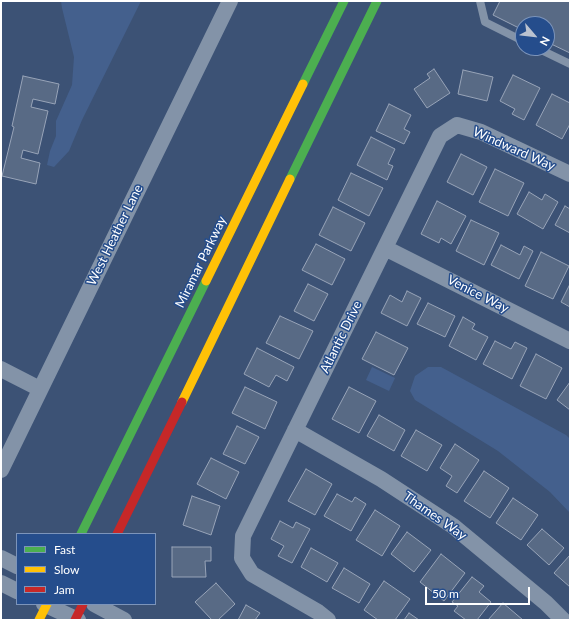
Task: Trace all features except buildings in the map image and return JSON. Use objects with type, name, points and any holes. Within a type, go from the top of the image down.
[{"type":"main road","name":"Miramar Parkway","points":[[81,533],[344,1]]},
{"type":"main road","points":[[117,533],[377,1]]},
{"type":"main road","points":[[39,620],[46,605]]},
{"type":"main road","points":[[76,620],[83,605]]},
{"type":"street","name":"West Heather Lane","points":[[1,470],[230,1]]},
{"type":"street","name":"Windward Way","points":[[457,125],[481,132],[570,174]]},
{"type":"street","name":"Atlantic Drive","points":[[328,620],[318,612],[252,574],[242,558],[243,536],[440,136],[457,125]]},
{"type":"street","name":"Venice Way","points":[[385,248],[570,341]]},
{"type":"street","points":[[1,369],[40,389]]},
{"type":"street","name":"Thames Way","points":[[295,430],[381,479],[453,526],[546,603],[563,620]]},
{"type":"street","points":[[1,558],[16,566]]},
{"type":"street","points":[[1,583],[16,590]]},
{"type":"street","points":[[48,605],[76,620]]},
{"type":"street","points":[[96,605],[124,620]]},
{"type":"lane","points":[[480,1],[485,22],[515,37]]},
{"type":"lane","points":[[554,56],[570,64]]},
{"type":"water","points":[[61,1],[141,1],[82,120],[69,151],[54,167],[47,165],[50,151],[56,136],[56,121],[72,85],[74,57]]},
{"type":"water","points":[[372,367],[395,378],[389,391],[366,380]]},
{"type":"water","points":[[428,367],[441,367],[566,435],[570,439],[570,513],[550,492],[498,451],[415,400],[410,391],[415,376]]},
{"type":"traffic: fast","points":[[303,84],[344,1]]},
{"type":"traffic: fast","points":[[290,179],[377,1]]},
{"type":"traffic: fast","points":[[81,533],[206,281]]},
{"type":"traffic: slow","points":[[206,281],[303,84]]},
{"type":"traffic: slow","points":[[182,402],[290,179]]},
{"type":"traffic: slow","points":[[39,620],[46,605]]},
{"type":"traffic: jam","points":[[117,533],[182,402]]},
{"type":"traffic: jam","points":[[75,620],[82,605]]}]
